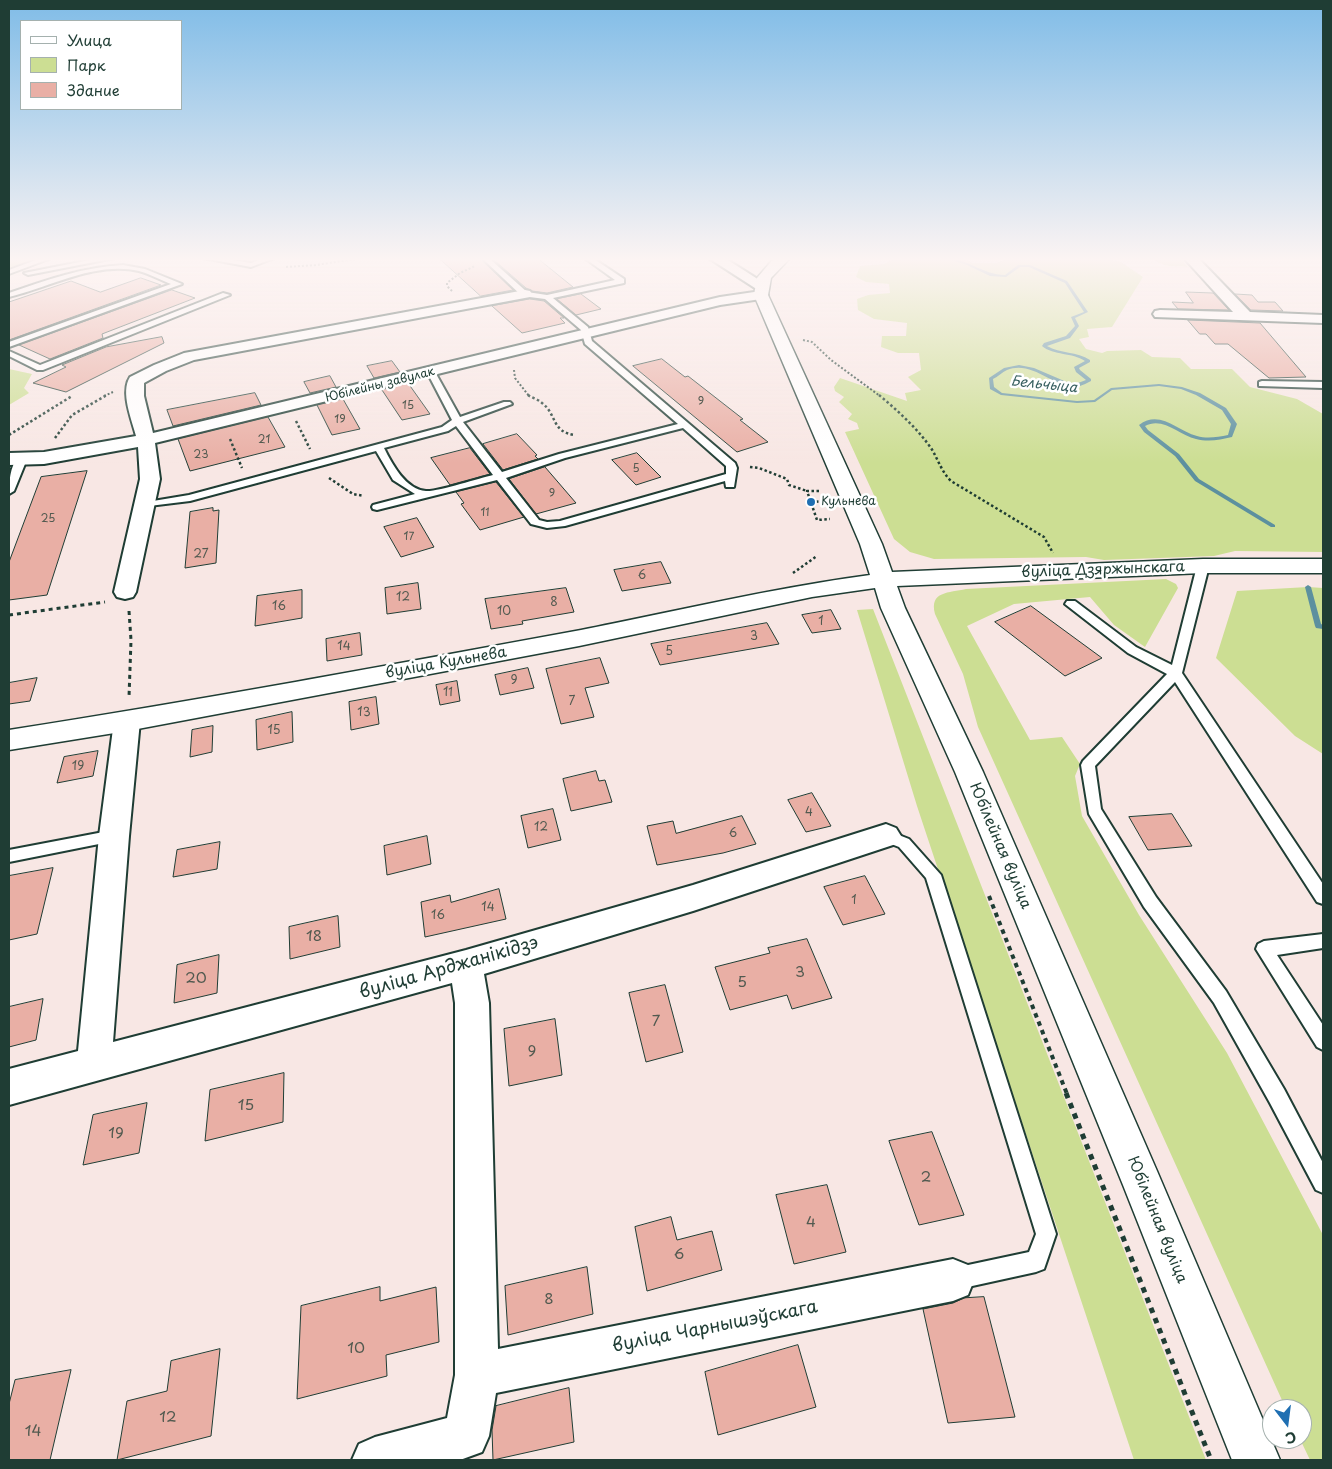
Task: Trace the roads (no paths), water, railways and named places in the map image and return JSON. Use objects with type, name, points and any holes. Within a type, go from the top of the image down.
[{"type":"main road","name":"Юбілейная вуліца","points":[[776,326],[871,544],[893,608],[969,772],[1143,1185],[1256,1460]]},
{"type":"main road","name":"вуліца Дзяржынскага","points":[[883,580],[1203,566],[1323,566]]},
{"type":"main road","name":"вуліца Кульнева","points":[[9,740],[128,709],[589,637],[812,590],[883,580]]},
{"type":"street","points":[[127,595],[150,479],[146,440],[135,396],[136,381],[160,368],[190,356],[350,326]]},
{"type":"street","name":"Юбілейны завулак","points":[[16,459],[44,458],[146,440],[621,326]]},
{"type":"street","points":[[94,1065],[114,836],[128,709]]},
{"type":"street","name":"вуліца Арджанікідзэ","points":[[9,1087],[466,964],[693,898],[886,836]]},
{"type":"street","points":[[375,1460],[468,1448],[477,1375],[472,1003],[466,964]]},
{"type":"street","name":"вуліца Чарнышэўскага","points":[[477,1375],[953,1280]]},
{"type":"lane","points":[[9,345],[63,326]]},
{"type":"lane","points":[[9,353],[40,368],[148,326]]},
{"type":"lane","points":[[431,372],[457,421],[534,522],[547,525],[561,524],[730,475],[684,425],[588,342],[585,329],[581,326]]},
{"type":"lane","points":[[1262,384],[1323,385]]},
{"type":"lane","points":[[145,505],[190,498],[445,429],[457,421],[507,404]]},
{"type":"lane","points":[[376,507],[429,495],[500,476],[562,456],[684,425]]},
{"type":"lane","points":[[380,447],[388,468],[403,483],[416,492],[429,495]]},
{"type":"lane","points":[[9,492],[16,459]]},
{"type":"lane","points":[[1203,566],[1176,672],[1088,764],[1094,810],[1150,902],[1220,997],[1277,1096],[1323,1182]]},
{"type":"lane","points":[[1071,604],[1132,650],[1176,672],[1323,897]]},
{"type":"lane","points":[[9,856],[114,836]]},
{"type":"lane","points":[[886,836],[904,843],[933,875],[1046,1234],[1036,1261],[953,1280]]},
{"type":"lane","points":[[1323,941],[1264,949],[1323,1041]]},
{"type":"waterway","name":"Бельчыца","points":[[1077,326],[1068,337],[1044,346],[1055,351],[1078,356],[1088,361],[1076,367],[1089,380],[1079,385],[1068,384],[1032,369],[1019,367],[1005,369],[991,379],[992,388],[1001,394],[1077,402],[1095,401],[1111,389],[1159,385],[1182,388],[1198,394],[1224,409],[1234,424],[1230,436],[1202,439],[1191,436],[1163,422],[1149,421],[1142,425],[1146,431],[1177,455],[1197,480],[1273,526]]},
{"type":"waterway","name":"Бельчыца","points":[[1308,587],[1318,626],[1323,627]]},
{"type":"place","name":"Кульнева","points":[[811,502]]}]
